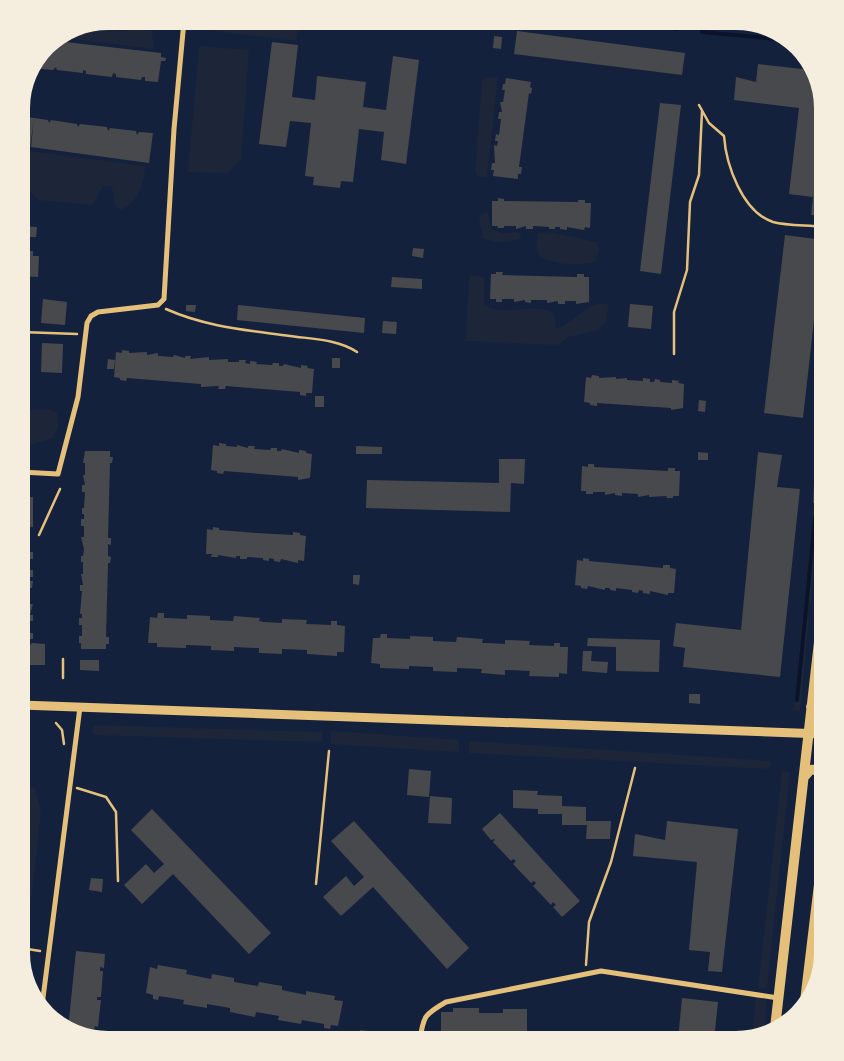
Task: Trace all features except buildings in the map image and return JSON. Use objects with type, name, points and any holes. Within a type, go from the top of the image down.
[{"type":"main road","points":[[776,1020],[814,682]]},
{"type":"main road","points":[[811,707],[814,711]]},
{"type":"main road","points":[[804,777],[810,770],[814,770]]},
{"type":"main road","points":[[807,985],[814,926]]},
{"type":"street","points":[[30,472],[58,474],[78,397],[87,323],[91,316],[98,312],[158,305],[164,298],[174,129],[183,30]]},
{"type":"street","points":[[30,705],[814,733]]},
{"type":"street","points":[[43,996],[80,707]]},
{"type":"street","points":[[421,1031],[422,1022],[428,1012],[446,1002],[601,971],[778,998]]},
{"type":"path","points":[[698,105],[710,123],[724,136],[725,154],[731,176],[756,212],[773,222],[814,226]]},
{"type":"path","points":[[674,354],[674,312],[688,270],[689,209],[699,175],[702,111]]},
{"type":"path","points":[[158,305],[186,318],[217,326],[326,341],[349,346],[357,352]]},
{"type":"path","points":[[30,332],[86,335]]},
{"type":"path","points":[[39,535],[60,489]]},
{"type":"path","points":[[63,659],[63,678]]},
{"type":"path","points":[[56,723],[62,730],[64,744]]},
{"type":"path","points":[[316,884],[329,751]]},
{"type":"path","points":[[586,974],[589,922],[612,862],[635,768]]},
{"type":"path","points":[[69,785],[106,797],[112,803],[116,812],[118,881]]},
{"type":"path","points":[[30,949],[49,952]]},
{"type":"shaded area","points":[[108,30],[149,30],[152,31],[154,49],[73,39],[83,34]]},
{"type":"shaded area","points":[[207,30],[298,30],[296,41]]},
{"type":"shaded area","points":[[199,46],[249,50],[241,159],[228,173],[188,172]]},
{"type":"shaded area","points":[[487,77],[498,78],[487,177],[478,177],[475,171],[482,81]]},
{"type":"shaded area","points":[[30,151],[145,166],[142,186],[139,192],[132,202],[121,210],[115,206],[112,186],[103,186],[93,205],[38,200],[30,191]]},
{"type":"shaded area","points":[[488,212],[491,228],[500,233],[518,232],[522,238],[502,242],[483,238],[479,219],[482,214]]},
{"type":"shaded area","points":[[550,232],[596,242],[599,250],[595,262],[567,264],[539,256],[536,244],[538,233]]},
{"type":"shaded area","points":[[469,275],[484,277],[484,305],[492,309],[546,310],[554,313],[556,329],[570,322],[594,305],[608,304],[607,319],[599,330],[568,337],[558,345],[466,341]]},
{"type":"shaded area","points":[[49,409],[57,413],[58,428],[52,438],[30,445],[30,410]]},
{"type":"shaded area","points":[[813,508],[814,572],[811,603],[804,602]]},
{"type":"shaded area","points":[[802,617],[809,617],[800,711],[794,710]]},
{"type":"shaded area","points":[[93,725],[323,732],[322,742],[93,735]]},
{"type":"shaded area","points":[[331,731],[459,740],[459,752],[331,744]]},
{"type":"shaded area","points":[[469,741],[771,761],[770,769],[469,753]]},
{"type":"shaded area","points":[[782,772],[790,772],[767,988],[758,988]]},
{"type":"shaded area","points":[[30,786],[35,788],[41,812],[30,909]]},
{"type":"shaded area","points":[[756,997],[767,1001],[765,1025],[753,1029]]},
{"type":"waterway","points":[[702,32],[770,38]]},
{"type":"waterway","points":[[797,700],[814,526]]}]
